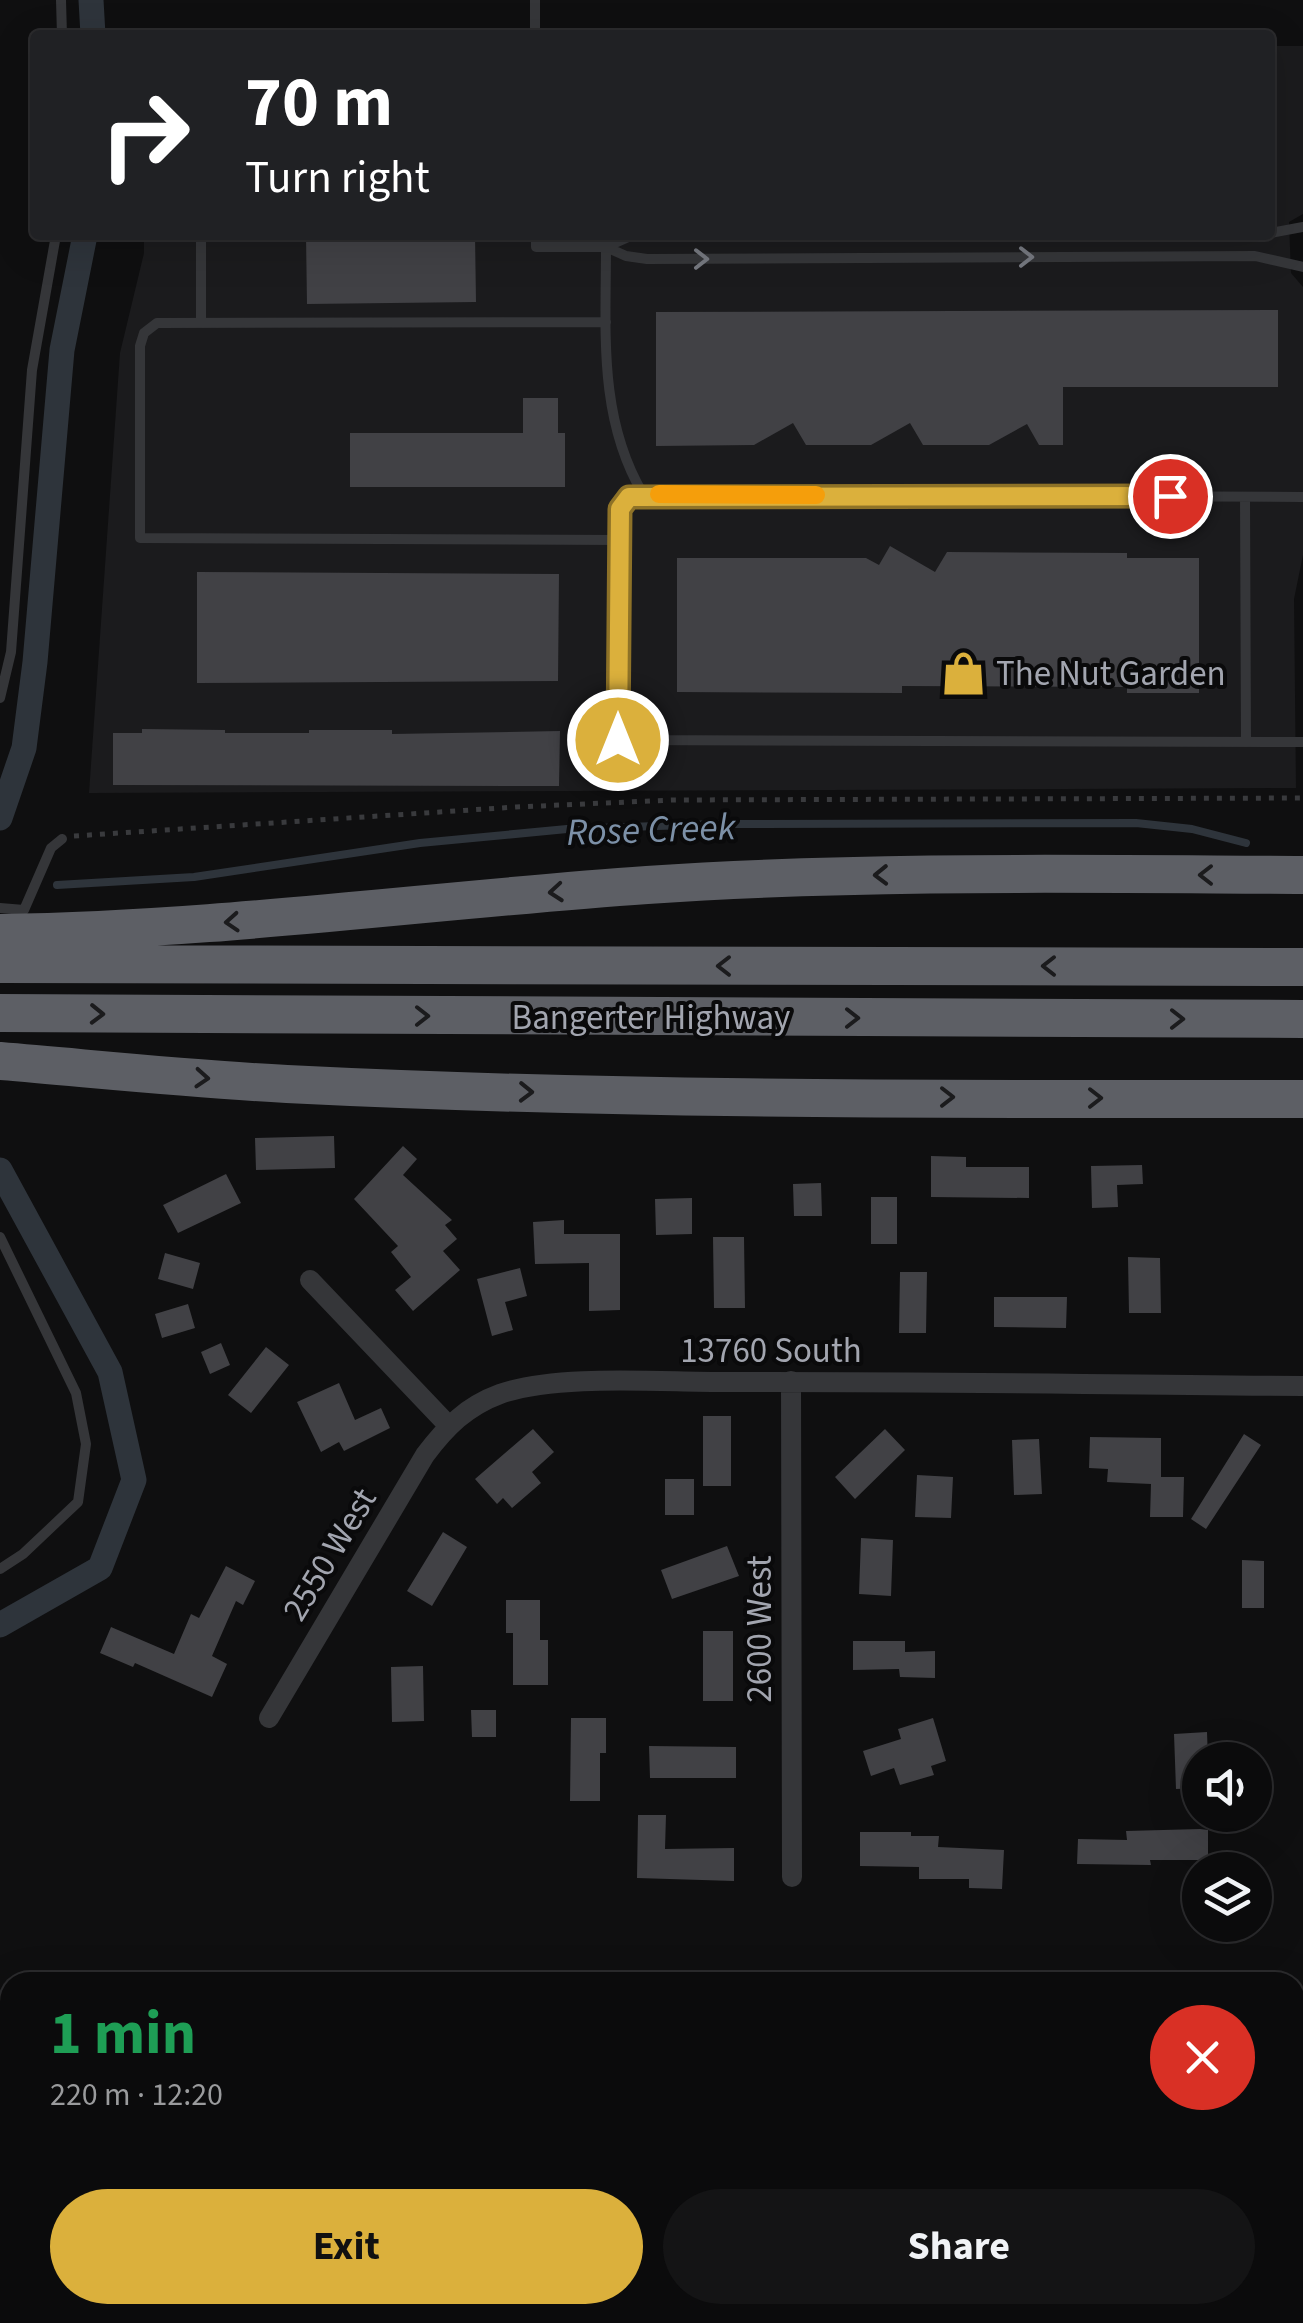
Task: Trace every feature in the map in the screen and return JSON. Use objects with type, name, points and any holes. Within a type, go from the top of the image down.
[{"type":"highway","points":[[0,933],[258,920],[752,879],[937,874],[1303,875]]},
{"type":"highway","name":"Bangerter Highway","points":[[0,964],[1303,967]]},
{"type":"highway","name":"Bangerter Highway","points":[[0,1013],[1303,1019]]},
{"type":"highway","points":[[0,1061],[421,1090],[1303,1099]]},
{"type":"street","points":[[310,1280],[448,1425]]},
{"type":"street","name":"2600 West","points":[[791,1382],[792,1877]]},
{"type":"street","name":"13760 South","points":[[448,1425],[487,1400],[531,1386],[561,1383],[1303,1386]]},
{"type":"street","name":"2550 West","points":[[269,1718],[426,1455],[448,1425]]},
{"type":"lane","points":[[61,0],[62,30]]},
{"type":"lane","points":[[535,0],[536,30]]},
{"type":"lane","points":[[1275,233],[1303,227]]},
{"type":"lane","points":[[0,698],[11,652],[32,370],[55,240]]},
{"type":"lane","points":[[201,240],[201,322]]},
{"type":"lane","points":[[536,240],[536,247],[606,247],[622,240]]},
{"type":"lane","points":[[606,247],[626,256],[648,259],[1255,256],[1303,267]]},
{"type":"lane","points":[[606,247],[607,376],[614,428],[622,454],[643,494]]},
{"type":"lane","points":[[606,322],[201,322],[148,328],[141,340],[140,538],[620,540]]},
{"type":"lane","points":[[1303,497],[629,497],[620,509],[618,740],[1303,742]]},
{"type":"lane","points":[[1245,497],[1246,742]]},
{"type":"lane","points":[[0,908],[24,910],[51,848],[62,838]]},
{"type":"lane","points":[[0,1237],[76,1393],[86,1444],[78,1502],[23,1554],[0,1569]]},
{"type":"path","points":[[62,838],[674,800],[1303,798]]},
{"type":"shaded area","points":[[1275,46],[1303,46],[1303,214],[1289,222],[1291,273],[1303,287],[1303,555],[1294,599],[1296,788],[89,793],[120,353],[144,240],[1275,240]]},
{"type":"building","points":[[306,240],[475,240],[476,302],[307,304]]},
{"type":"building","points":[[1278,310],[1278,387],[1063,387],[1063,445],[1039,445],[1027,424],[989,445],[923,445],[910,423],[871,445],[806,445],[793,423],[754,445],[656,446],[656,312]]},
{"type":"building","points":[[523,398],[558,398],[558,433],[565,433],[565,487],[350,487],[350,433],[523,433]]},
{"type":"building","points":[[890,546],[935,572],[947,552],[1127,553],[1127,558],[1199,558],[1199,693],[1127,693],[1127,687],[902,686],[902,693],[677,692],[677,558],[866,558],[879,565]]},
{"type":"building","points":[[197,572],[559,574],[558,681],[197,683]]},
{"type":"building","points":[[142,729],[225,733],[392,730],[392,734],[560,731],[559,786],[113,785],[113,733],[142,733]]},
{"type":"building","points":[[334,1136],[335,1168],[256,1170],[255,1138]]},
{"type":"building","points":[[403,1146],[417,1159],[403,1175],[452,1220],[445,1225],[457,1239],[443,1251],[460,1270],[413,1311],[395,1290],[411,1277],[391,1252],[398,1246],[354,1199]]},
{"type":"building","points":[[931,1156],[966,1157],[966,1167],[1029,1167],[1029,1198],[931,1197]]},
{"type":"building","points":[[1142,1165],[1143,1184],[1117,1185],[1118,1207],[1092,1208],[1091,1166]]},
{"type":"building","points":[[226,1174],[241,1203],[178,1233],[163,1205]]},
{"type":"building","points":[[821,1183],[822,1216],[794,1216],[793,1184]]},
{"type":"building","points":[[871,1197],[897,1197],[897,1244],[871,1244]]},
{"type":"building","points":[[692,1198],[692,1234],[656,1235],[655,1199]]},
{"type":"building","points":[[564,1220],[564,1234],[620,1234],[620,1310],[589,1311],[589,1263],[535,1264],[533,1222]]},
{"type":"building","points":[[713,1237],[744,1237],[745,1308],[714,1308]]},
{"type":"building","points":[[165,1253],[200,1263],[193,1289],[158,1279]]},
{"type":"building","points":[[1128,1257],[1160,1258],[1161,1313],[1129,1313]]},
{"type":"building","points":[[520,1268],[527,1296],[505,1302],[513,1330],[492,1336],[477,1279]]},
{"type":"building","points":[[900,1272],[927,1272],[926,1333],[899,1333]]},
{"type":"building","points":[[994,1297],[1067,1297],[1066,1328],[994,1327]]},
{"type":"building","points":[[188,1304],[195,1328],[162,1338],[155,1314]]},
{"type":"building","points":[[221,1343],[230,1365],[210,1374],[201,1352]]},
{"type":"building","points":[[266,1347],[289,1365],[251,1413],[228,1395]]},
{"type":"building","points":[[339,1383],[355,1420],[381,1408],[390,1428],[344,1451],[339,1442],[321,1452],[297,1402]]},
{"type":"building","points":[[703,1416],[731,1416],[731,1486],[703,1486]]},
{"type":"building","points":[[533,1429],[554,1452],[532,1472],[541,1483],[512,1508],[503,1498],[497,1504],[475,1479]]},
{"type":"building","points":[[885,1429],[905,1450],[855,1499],[835,1477]]},
{"type":"building","points":[[1244,1434],[1261,1445],[1206,1529],[1191,1519]]},
{"type":"building","points":[[1090,1437],[1161,1438],[1161,1477],[1184,1477],[1183,1517],[1150,1517],[1151,1484],[1107,1482],[1108,1469],[1089,1468]]},
{"type":"building","points":[[1039,1439],[1042,1494],[1014,1495],[1012,1440]]},
{"type":"building","points":[[917,1475],[953,1477],[951,1518],[915,1517]]},
{"type":"building","points":[[665,1479],[694,1479],[694,1515],[665,1515]]},
{"type":"building","points":[[443,1532],[467,1547],[432,1606],[407,1591]]},
{"type":"building","points":[[861,1538],[893,1540],[891,1596],[859,1594]]},
{"type":"building","points":[[727,1546],[739,1576],[672,1599],[661,1570]]},
{"type":"building","points":[[1242,1560],[1264,1561],[1264,1608],[1242,1608]]},
{"type":"building","points":[[226,1566],[255,1581],[243,1605],[236,1601],[212,1656],[227,1664],[212,1697],[135,1663],[133,1667],[100,1653],[111,1627],[174,1654],[191,1614],[199,1618]]},
{"type":"building","points":[[506,1600],[540,1600],[540,1640],[548,1640],[548,1685],[513,1685],[513,1633],[506,1633]]},
{"type":"building","points":[[703,1631],[733,1631],[733,1701],[703,1701]]},
{"type":"building","points":[[853,1641],[905,1641],[905,1652],[935,1651],[935,1678],[900,1677],[899,1669],[853,1670]]},
{"type":"building","points":[[423,1666],[424,1721],[392,1722],[391,1667]]},
{"type":"building","points":[[471,1710],[496,1710],[496,1737],[472,1737]]},
{"type":"building","points":[[571,1718],[606,1718],[606,1753],[600,1753],[600,1801],[570,1801]]},
{"type":"building","points":[[933,1718],[946,1761],[931,1766],[934,1775],[900,1785],[894,1768],[871,1776],[863,1751],[901,1739],[898,1729]]},
{"type":"building","points":[[1207,1732],[1207,1742],[1182,1742],[1182,1789],[1176,1789],[1174,1734]]},
{"type":"building","points":[[649,1746],[736,1747],[736,1778],[650,1778]]},
{"type":"building","points":[[638,1815],[666,1815],[665,1849],[734,1848],[734,1881],[637,1878]]},
{"type":"building","points":[[1126,1831],[1208,1832],[1208,1852],[1182,1852],[1182,1860],[1150,1860],[1151,1865],[1077,1864],[1078,1839],[1127,1840]]},
{"type":"building","points":[[860,1832],[911,1832],[911,1836],[939,1836],[938,1847],[1004,1850],[1002,1889],[969,1888],[969,1879],[919,1879],[919,1867],[860,1866]]},
{"type":"waterway","points":[[91,0],[93,30]]},
{"type":"waterway","points":[[0,818],[24,748],[62,350],[84,240]]},
{"type":"waterway","name":"Rose Creek","points":[[57,885],[194,877],[420,843],[567,829],[717,824],[1136,823],[1192,829],[1246,843]]},
{"type":"waterway","points":[[0,1170],[110,1372],[134,1480],[100,1568],[0,1625]]},
{"type":"slow traffic","points":[[659,494],[816,495]]},
{"type":"place","name":"The Nut Garden","points":[[963,673]]},
{"type":"route","points":[[618,740],[620,509],[629,497],[1170,496]]}]
